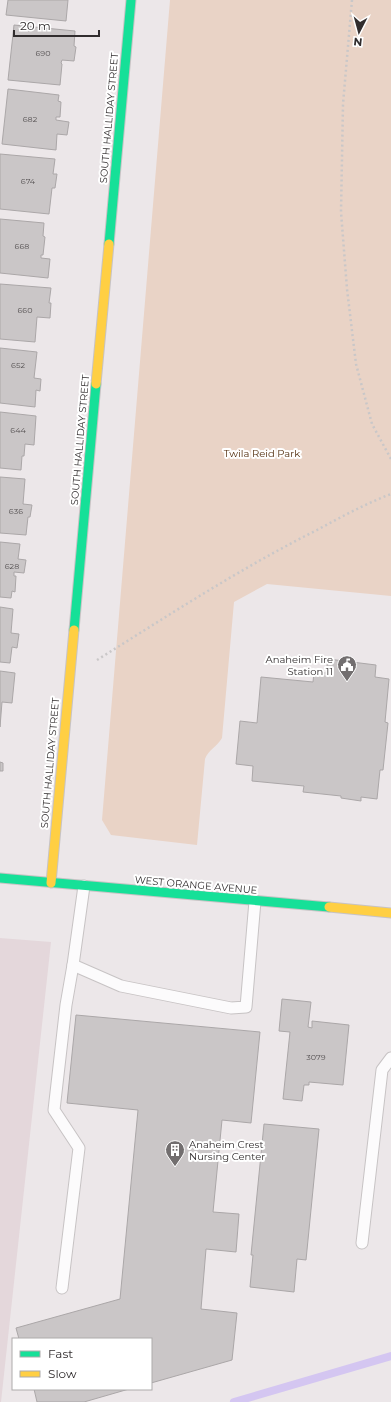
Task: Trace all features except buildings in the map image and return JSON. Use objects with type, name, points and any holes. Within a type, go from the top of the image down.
[{"type":"street","name":"SOUTH HALLIDAY STREET","points":[[51,883],[131,0]]},
{"type":"street","name":"WEST ORANGE AVENUE","points":[[0,878],[391,913]]},
{"type":"lane","points":[[62,1288],[79,1148],[54,1110],[66,1005],[84,886]]},
{"type":"lane","points":[[73,965],[121,986],[231,1008],[246,1007],[255,901]]},
{"type":"lane","points":[[362,1243],[382,1070],[391,1058]]},
{"type":"path","points":[[352,0],[343,104],[341,212],[347,289],[356,364],[372,424],[391,459]]},
{"type":"path","points":[[69,677],[190,602],[288,544],[373,501],[391,494]]},
{"type":"shaded area","points":[[0,938],[51,942],[1,1402],[0,1402]]},
{"type":"green space","name":"Twila Reid Park","points":[[170,0],[391,0],[391,596],[267,584],[234,602],[222,738],[208,753],[205,759],[197,845],[111,835],[102,820]]},
{"type":"waterway","points":[[234,1402],[391,1356]]},
{"type":"traffic: fast","points":[[109,244],[131,0]]},
{"type":"traffic: fast","points":[[74,630],[96,384]]},
{"type":"traffic: fast","points":[[0,878],[329,907]]},
{"type":"traffic: slow","points":[[96,384],[109,244]]},
{"type":"traffic: slow","points":[[51,883],[74,630]]},
{"type":"traffic: slow","points":[[329,907],[391,913]]},
{"type":"place","name":"Anaheim Fire Station 11","points":[[347,682]]},
{"type":"place","name":"Anaheim Crest Nursing Center","points":[[175,1167]]}]
